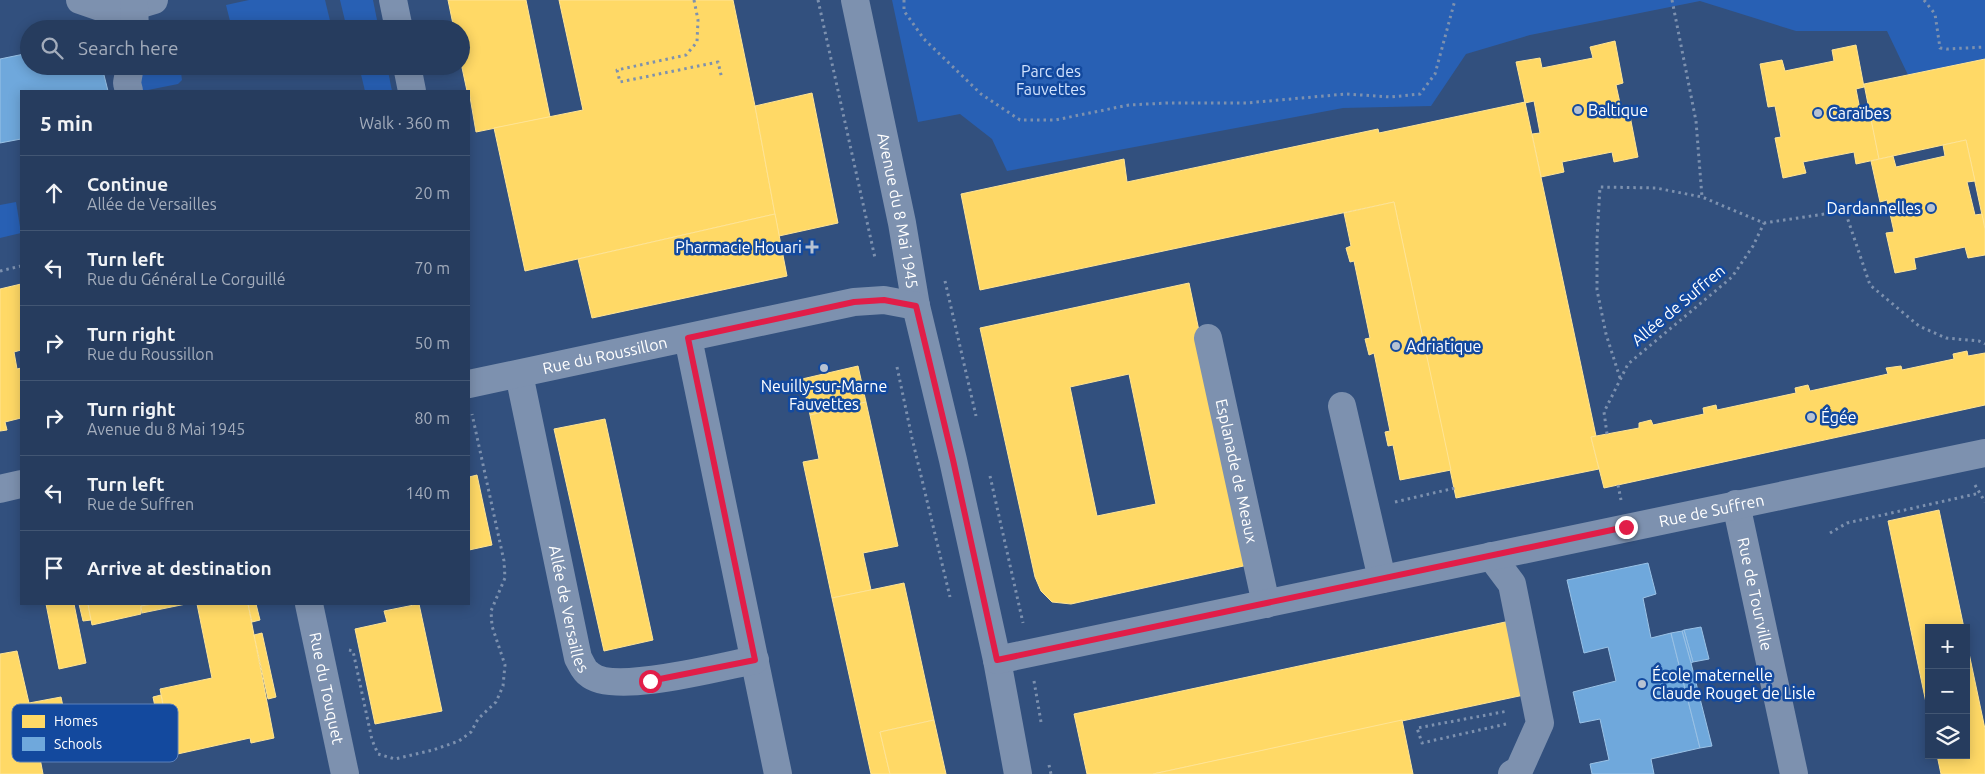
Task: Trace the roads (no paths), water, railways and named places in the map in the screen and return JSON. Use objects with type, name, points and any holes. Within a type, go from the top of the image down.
[{"type":"street","points":[[80,0],[109,10],[141,12]]},
{"type":"street","points":[[393,0],[397,20]]},
{"type":"street","name":"Avenue du 8 Mai 1945","points":[[854,0],[902,223],[916,306],[953,460],[997,660],[1018,774]]},
{"type":"street","points":[[128,75],[128,90]]},
{"type":"street","points":[[409,75],[412,90]]},
{"type":"street","name":"Rue du Roussillon","points":[[470,379],[519,374],[854,302],[884,300],[916,306]]},
{"type":"street","points":[[688,338],[778,774]]},
{"type":"street","name":"Esplanade de Meaux","points":[[1208,338],[1266,604]]},
{"type":"street","name":"Allée de Versailles","points":[[519,374],[578,658],[589,675],[607,682],[650,681],[755,660]]},
{"type":"street","points":[[1342,406],[1382,579]]},
{"type":"street","name":"Rue de Suffren","points":[[997,660],[1985,453]]},
{"type":"street","points":[[0,489],[20,484]]},
{"type":"street","name":"Rue de Tourville","points":[[1736,504],[1794,774]]},
{"type":"street","points":[[1492,556],[1512,584],[1527,713],[1540,723],[1519,770],[1512,774]]},
{"type":"street","name":"Rue du Touquet","points":[[309,605],[345,774]]},
{"type":"place","name":"Baltique","points":[[1578,110]]},
{"type":"place","name":"Caraïbes","points":[[1818,113]]},
{"type":"place","name":"Dardannelles","points":[[1931,208]]},
{"type":"place","name":"Pharmacie Houari","points":[[812,247]]},
{"type":"place","name":"Adriatique","points":[[1396,346]]},
{"type":"place","name":"Neuilly-sur-Marne Fauvettes","points":[[824,368]]},
{"type":"place","name":"Égée","points":[[1811,417]]},
{"type":"place","name":"École maternelle Claude Rouget de Lisle","points":[[1642,684]]},
{"type":"park label","name":"Parc des Fauvettes","points":[[1051,80]]}]
